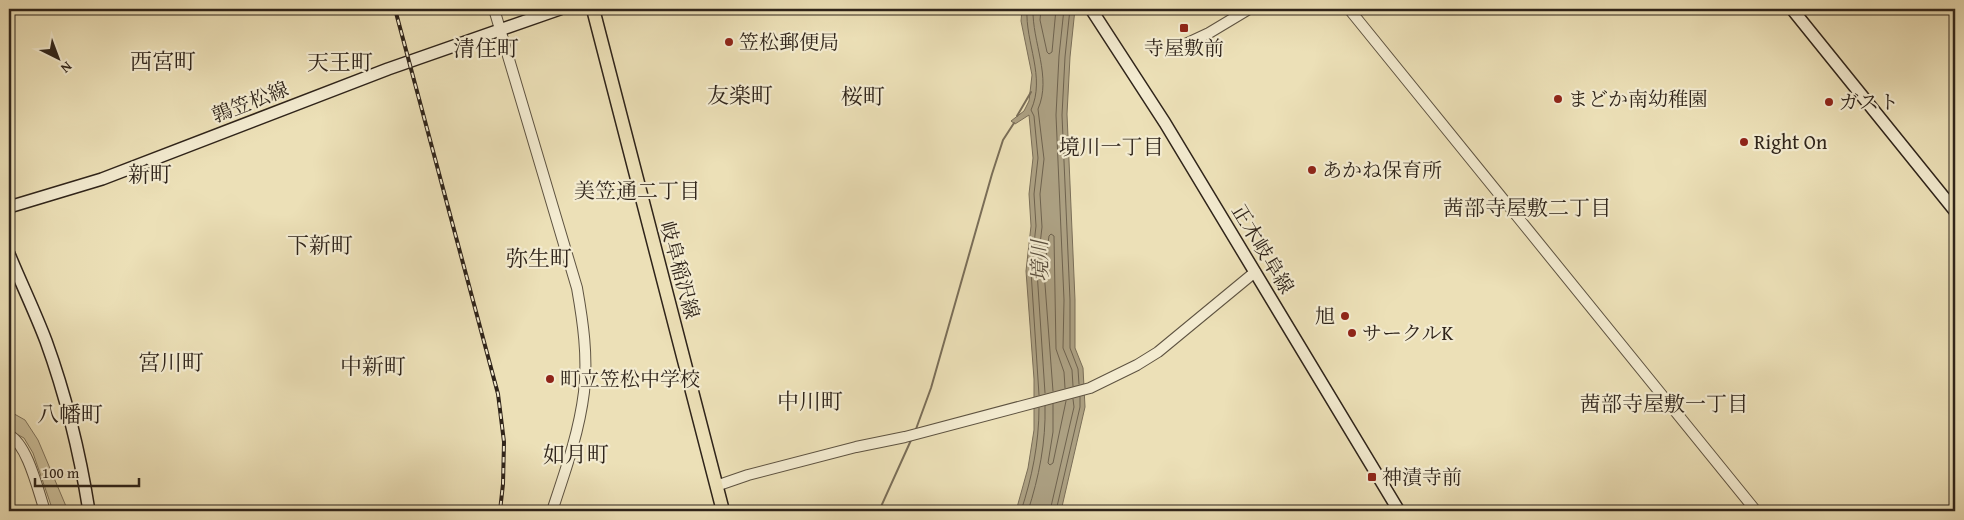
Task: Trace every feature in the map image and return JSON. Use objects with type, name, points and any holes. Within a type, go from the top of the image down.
[{"type":"main road","name":"鶉笠松線","points":[[9,208],[102,179],[388,70],[560,9]]},
{"type":"main road","name":"岐阜稲沢線","points":[[593,9],[723,511]]},
{"type":"main road","name":"正木岐阜線","points":[[1091,9],[1165,123],[1399,511]]},
{"type":"main road","points":[[1792,9],[1955,211]]},
{"type":"main road","points":[[9,254],[46,340],[59,380],[79,457],[89,511]]},
{"type":"street","points":[[494,9],[577,288],[584,328],[585,371],[580,417],[552,511]]},
{"type":"street","points":[[1179,47],[1209,33],[1249,9]]},
{"type":"street","points":[[1349,9],[1756,511]]},
{"type":"street","points":[[716,486],[766,470],[856,447],[905,437],[1090,388],[1137,365],[1158,352],[1255,272]]},
{"type":"street","points":[[9,435],[15,438],[23,450],[45,511]]},
{"type":"shaded area","points":[[9,411],[25,420],[38,440],[68,511],[53,511],[33,453],[24,438],[9,430]]},
{"type":"water","name":"境川","points":[[1022,9],[1075,9],[1067,114],[1075,300],[1075,348],[1083,368],[1085,407],[1061,511],[1016,511],[1028,468],[1034,430],[1034,379],[1026,271],[1031,226],[1029,194],[1033,158],[1029,115],[1015,124],[1011,121],[1024,111],[1029,101],[1032,75],[1021,21]]},
{"type":"waterway","points":[[1017,116],[1031,92]]},
{"type":"waterway","points":[[916,429],[931,388],[992,174],[1003,140],[1014,123]]},
{"type":"waterway","points":[[879,511],[912,438]]},
{"type":"railway","points":[[395,9],[498,394],[504,442],[500,511]]},
{"type":"place","name":"寺屋敷前","points":[[1184,28]]},
{"type":"place","name":"笠松郵便局","points":[[729,42]]},
{"type":"place","name":"まどか南幼稚園","points":[[1558,99]]},
{"type":"place","name":"ガスト","points":[[1829,102]]},
{"type":"place","name":"Right On","points":[[1744,142]]},
{"type":"place","name":"あかね保育所","points":[[1312,170]]},
{"type":"place","name":"旭","points":[[1345,316]]},
{"type":"place","name":"サークルK","points":[[1352,333]]},
{"type":"place","name":"町立笠松中学校","points":[[550,379]]},
{"type":"place","name":"神漬寺前","points":[[1372,477]]},
{"type":"district","name":"清住町","points":[[486,48]]},
{"type":"district","name":"西宮町","points":[[163,61]]},
{"type":"district","name":"天王町","points":[[340,62]]},
{"type":"district","name":"友楽町","points":[[740,95]]},
{"type":"district","name":"桜町","points":[[863,96]]},
{"type":"district","name":"境川一丁目","points":[[1111,147]]},
{"type":"district","name":"新町","points":[[150,174]]},
{"type":"district","name":"美笠通二丁目","points":[[637,191]]},
{"type":"district","name":"茜部寺屋敷二丁目","points":[[1527,208]]},
{"type":"district","name":"下新町","points":[[320,245]]},
{"type":"district","name":"弥生町","points":[[539,258]]},
{"type":"district","name":"宮川町","points":[[171,362]]},
{"type":"district","name":"中新町","points":[[373,366]]},
{"type":"district","name":"中川町","points":[[810,401]]},
{"type":"district","name":"茜部寺屋敷一丁目","points":[[1664,404]]},
{"type":"district","name":"八幡町","points":[[70,414]]},
{"type":"district","name":"如月町","points":[[576,454]]}]
